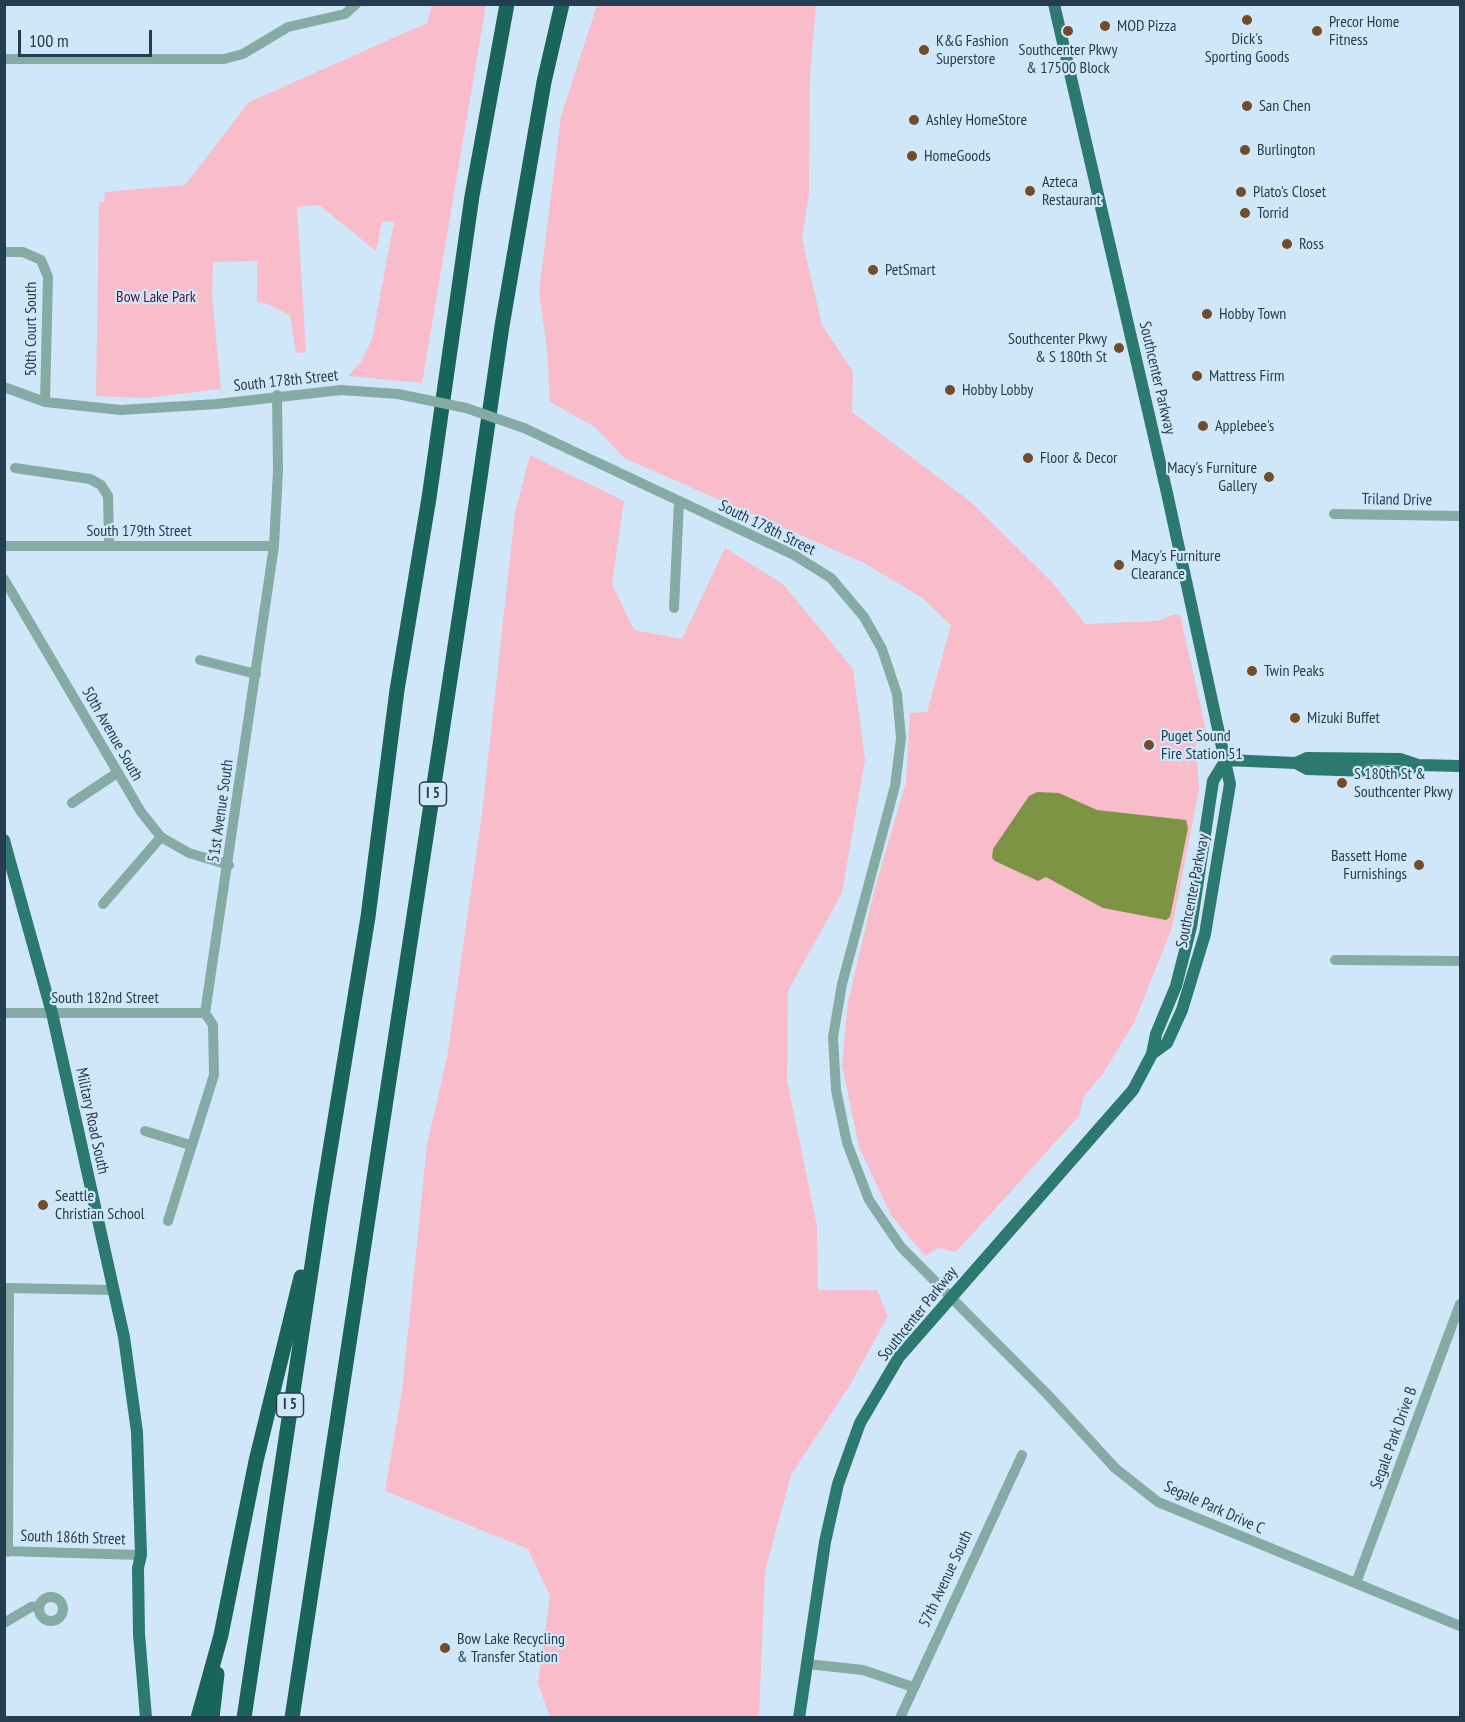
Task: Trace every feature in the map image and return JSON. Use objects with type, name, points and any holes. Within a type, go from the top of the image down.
[{"type":"highway","name":"I 5","points":[[244,1718],[321,1205],[368,917],[397,690],[429,498],[470,208],[507,4]]},
{"type":"highway","name":"I 5","points":[[292,1718],[456,643],[501,327],[544,82],[562,4]]},
{"type":"highway","points":[[198,1718],[221,1635],[280,1357],[321,1205]]},
{"type":"highway","points":[[302,1718],[313,1586]]},
{"type":"highway","points":[[212,1718],[221,1635]]},
{"type":"main road","name":"Southcenter Parkway","points":[[799,1718],[825,1542],[838,1484],[860,1423],[900,1357],[1133,1090],[1152,1054],[1167,1042],[1182,1010],[1204,934],[1230,784],[1054,4]]},
{"type":"main road","points":[[1226,760],[1296,763],[1307,769],[1402,772],[1418,765],[1461,766]]},
{"type":"main road","name":"Military Road South","points":[[4,840],[52,1013],[124,1337],[137,1432],[141,1555],[146,1566],[147,1633],[142,1657],[146,1718]]},
{"type":"street","points":[[4,59],[224,59],[243,54],[288,27],[345,14],[356,4]]},
{"type":"street","name":"50th Court South","points":[[4,252],[23,252],[41,260],[48,277],[45,402]]},
{"type":"street","name":"South 178th Street","points":[[4,387],[45,402],[101,409],[144,409],[341,390],[398,394],[466,408],[524,428],[794,555],[831,578],[864,617],[882,649],[897,694],[900,738],[895,786],[842,984],[833,1037],[836,1090],[847,1143],[869,1200],[901,1247],[950,1299]]},
{"type":"street","name":"51st Avenue South","points":[[168,1221],[190,1145],[214,1075],[213,1025],[205,1013],[229,865],[274,546],[278,471],[277,395]]},
{"type":"street","points":[[15,468],[90,479],[101,485],[108,496],[109,546]]},
{"type":"street","points":[[674,608],[679,502]]},
{"type":"street","name":"Triland Drive","points":[[1334,513],[1461,516]]},
{"type":"street","name":"South 179th Street","points":[[4,546],[274,546]]},
{"type":"street","name":"50th Avenue South","points":[[4,579],[141,812],[161,837],[189,853],[229,865]]},
{"type":"street","points":[[200,660],[256,674]]},
{"type":"street","points":[[72,802],[117,773]]},
{"type":"street","points":[[103,904],[161,837]]},
{"type":"street","points":[[1335,960],[1461,961]]},
{"type":"street","name":"South 182nd Street","points":[[4,1013],[205,1013]]},
{"type":"street","points":[[145,1131],[190,1145]]},
{"type":"street","points":[[6,1551],[7,1288],[114,1290]]},
{"type":"street","name":"Segale Park Drive C","points":[[950,1299],[1048,1395],[1115,1468],[1158,1502],[1461,1626]]},
{"type":"street","name":"Segale Park Drive B","points":[[1356,1583],[1461,1304]]},
{"type":"street","name":"57th Avenue South","points":[[900,1718],[1022,1455]]},
{"type":"street","name":"South 186th Street","points":[[6,1551],[141,1555]]},
{"type":"street","points":[[4,1623],[31,1607],[39,1606]]},
{"type":"street","points":[[807,1664],[863,1670],[913,1687]]},
{"type":"green space","name":"Bow Lake Park","points":[[432,5],[486,5],[422,383],[348,376],[361,362],[372,339],[394,222],[382,221],[376,251],[319,205],[297,207],[306,352],[296,353],[290,315],[265,303],[257,302],[257,261],[213,262],[212,294],[221,389],[146,398],[96,396],[99,202],[104,202],[105,192],[185,185],[249,102],[427,23]]},
{"type":"green space","points":[[597,5],[816,5],[810,76],[809,193],[802,239],[822,325],[853,372],[852,412],[972,503],[1053,583],[1085,624],[1158,621],[1172,615],[1180,615],[1206,730],[1196,745],[1199,789],[1172,928],[1134,1023],[1102,1075],[1084,1096],[1079,1116],[956,1252],[938,1248],[925,1256],[891,1215],[859,1147],[842,1064],[848,1002],[875,888],[906,782],[910,713],[927,712],[951,625],[921,597],[862,562],[624,458],[595,427],[550,402],[547,349],[539,291],[561,116]]},
{"type":"green space","points":[[530,455],[624,501],[612,584],[634,630],[682,639],[725,548],[783,584],[853,669],[865,760],[842,893],[788,991],[787,1080],[817,1226],[818,1290],[877,1290],[888,1316],[850,1385],[791,1475],[765,1571],[759,1717],[550,1717],[538,1683],[550,1596],[528,1549],[385,1491],[402,1391],[427,1145],[447,1057],[482,814],[515,512]]},
{"type":"shaded area","points":[[1037,792],[1059,793],[1097,810],[1186,820],[1188,828],[1170,917],[1166,920],[1103,908],[1046,877],[1038,881],[995,861],[992,858],[993,849],[1029,796]]},
{"type":"place","name":"Dick's Sporting Goods","points":[[1247,20]]},
{"type":"place","name":"MOD Pizza","points":[[1105,26]]},
{"type":"place","name":"Southcenter Pkwy & 17500 Block","points":[[1068,31]]},
{"type":"place","name":"Precor Home Fitness","points":[[1317,31]]},
{"type":"place","name":"K&G Fashion Superstore","points":[[924,50]]},
{"type":"place","name":"San Chen","points":[[1247,106]]},
{"type":"place","name":"Ashley HomeStore","points":[[914,120]]},
{"type":"place","name":"Burlington","points":[[1245,150]]},
{"type":"place","name":"HomeGoods","points":[[912,156]]},
{"type":"place","name":"Azteca Restaurant","points":[[1030,191]]},
{"type":"place","name":"Plato's Closet","points":[[1241,192]]},
{"type":"place","name":"Torrid","points":[[1245,213]]},
{"type":"place","name":"Ross","points":[[1287,244]]},
{"type":"place","name":"PetSmart","points":[[873,270]]},
{"type":"place","name":"Hobby Town","points":[[1207,314]]},
{"type":"place","name":"Southcenter Pkwy & S 180th St","points":[[1119,348]]},
{"type":"place","name":"Mattress Firm","points":[[1197,376]]},
{"type":"place","name":"Hobby Lobby","points":[[950,390]]},
{"type":"place","name":"Applebee's","points":[[1203,426]]},
{"type":"place","name":"Floor & Decor","points":[[1028,458]]},
{"type":"place","name":"Macy's Furniture Gallery","points":[[1269,477]]},
{"type":"place","name":"Macy's Furniture Clearance","points":[[1119,565]]},
{"type":"place","name":"Twin Peaks","points":[[1252,671]]},
{"type":"place","name":"Mizuki Buffet","points":[[1295,718]]},
{"type":"place","name":"Puget Sound Fire Station 51","points":[[1149,745]]},
{"type":"place","name":"S 180th St & Southcenter Pkwy","points":[[1342,783]]},
{"type":"place","name":"Bassett Home Furnishings","points":[[1419,865]]},
{"type":"place","name":"Seattle Christian School","points":[[43,1205]]},
{"type":"place","name":"Bow Lake Recycling & Transfer Station","points":[[445,1648]]}]
